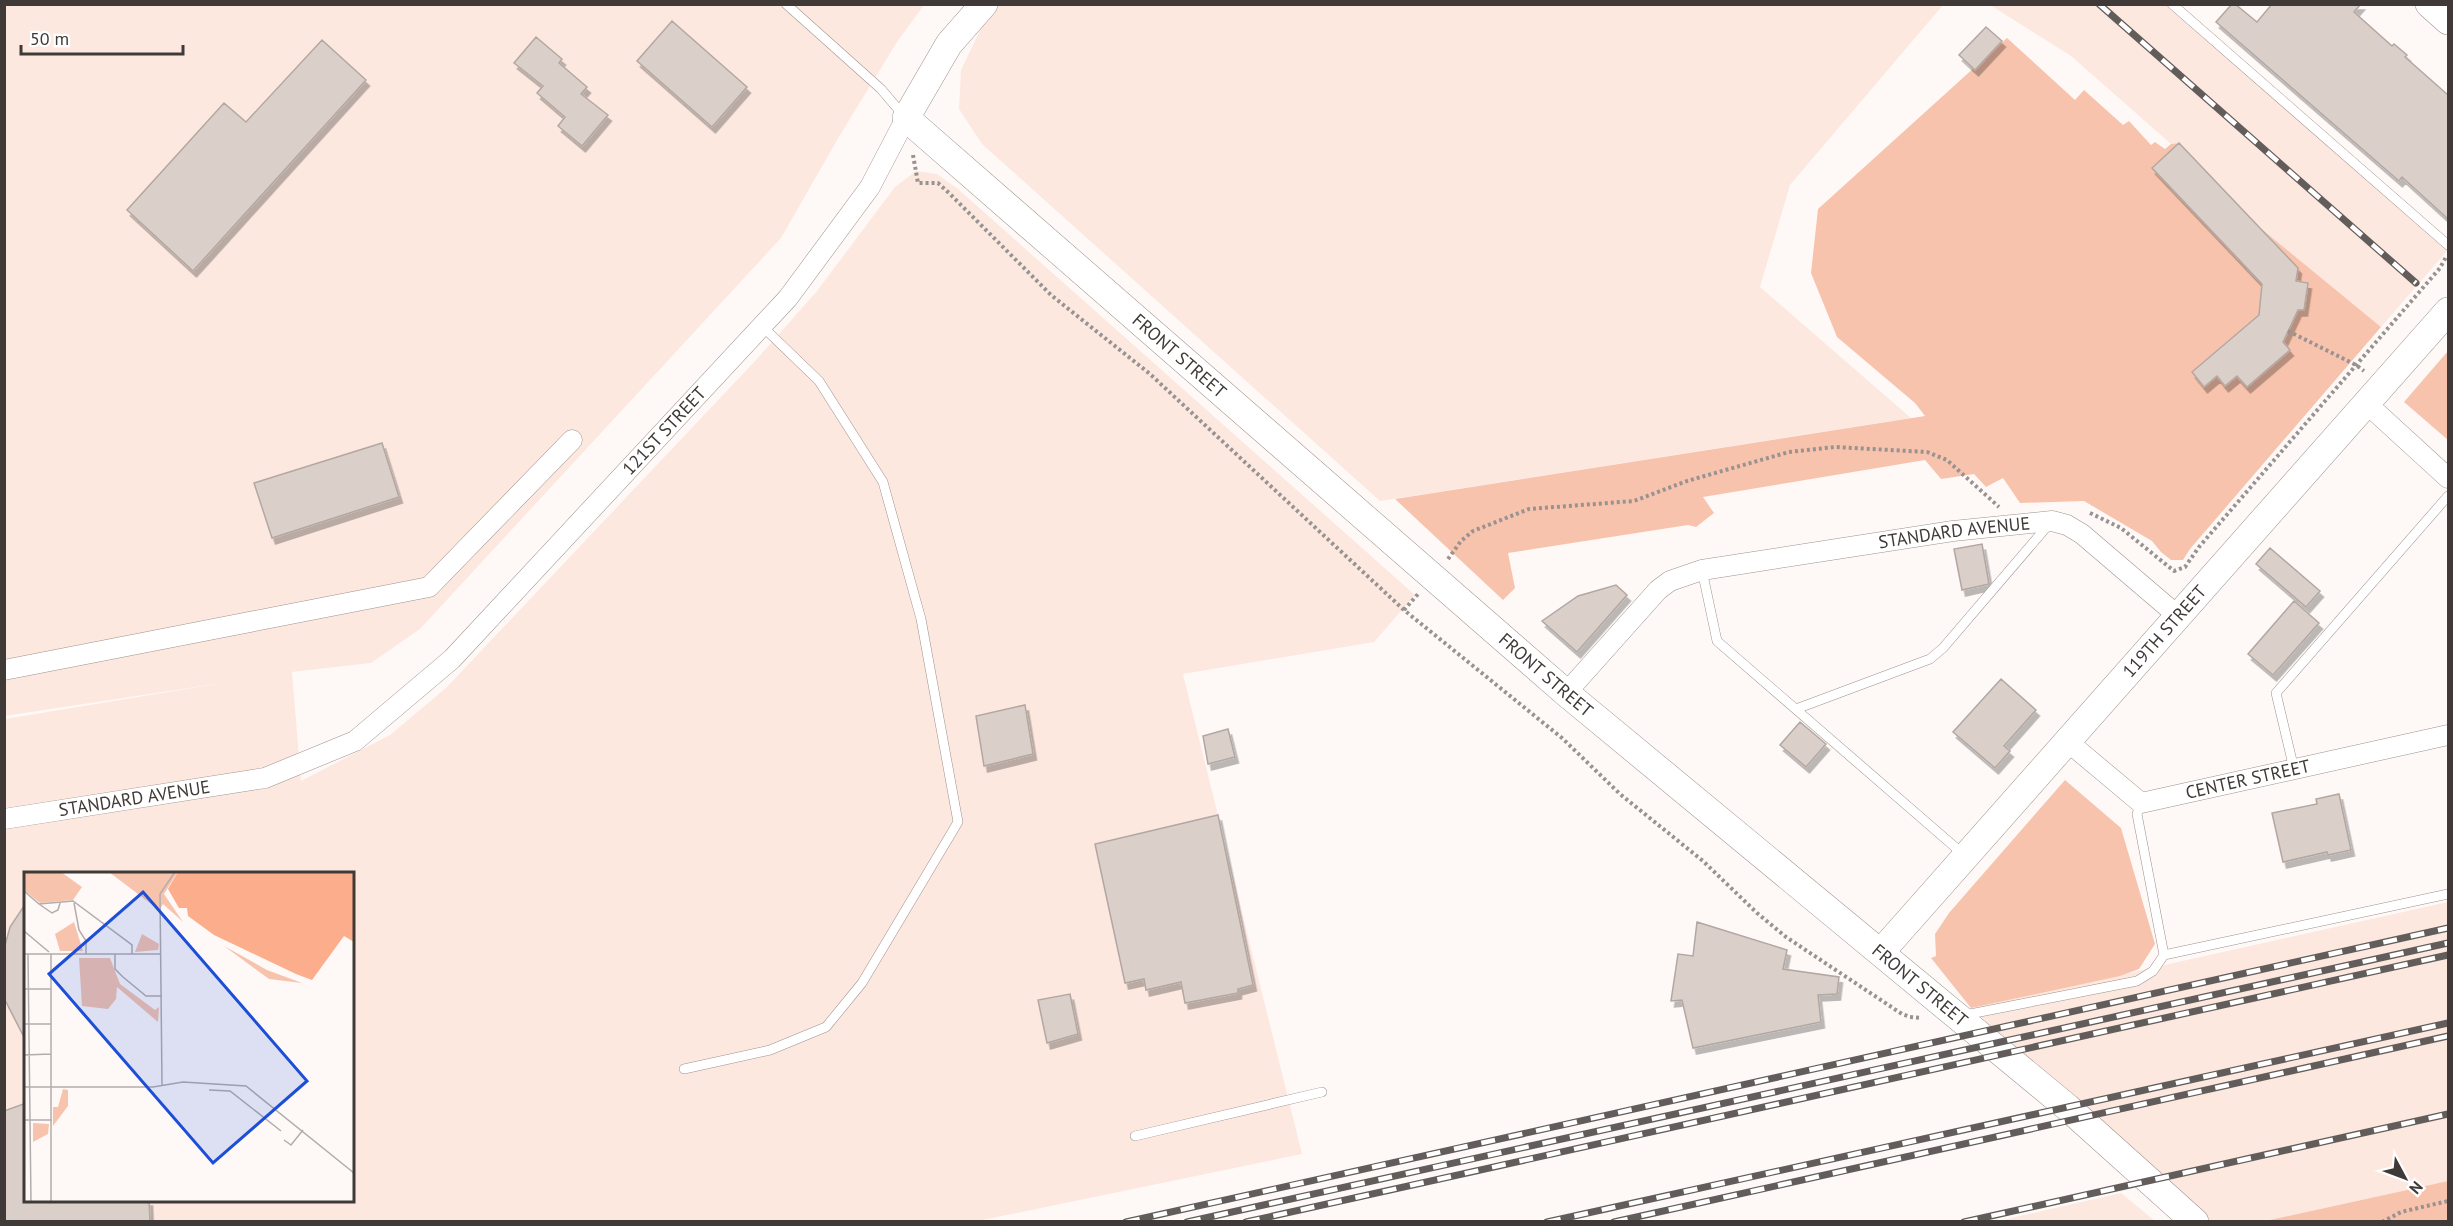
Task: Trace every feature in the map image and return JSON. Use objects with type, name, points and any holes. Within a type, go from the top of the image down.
[{"type":"street","name":"121ST STREET","points":[[266,778],[355,741],[452,659],[788,298],[870,187],[906,118],[949,44],[984,4]]},
{"type":"street","points":[[2429,4],[2448,21]]},
{"type":"street","name":"FRONT STREET","points":[[906,118],[1566,693],[2067,1107],[2195,1221]]},
{"type":"street","name":"119TH STREET","points":[[1881,952],[2448,311]]},
{"type":"street","points":[[2366,404],[2448,478]]},
{"type":"street","points":[[4,670],[429,587],[572,440]]},
{"type":"street","name":"STANDARD AVENUE","points":[[1566,693],[1658,590],[1670,581],[1702,570],[1956,531],[2052,521],[2067,525],[2082,534],[2178,616]]},
{"type":"street","name":"CENTER STREET","points":[[2141,803],[2448,735]]},
{"type":"street","points":[[2067,741],[2141,803]]},
{"type":"street","name":"STANDARD AVENUE","points":[[4,819],[266,778]]},
{"type":"lane","points":[[786,4],[882,89],[906,118]]},
{"type":"lane","points":[[2172,4],[2448,245]]},
{"type":"lane","points":[[684,1069],[770,1050],[826,1027],[862,984],[958,822],[921,619],[883,482],[819,381],[762,326]]},
{"type":"lane","points":[[2294,769],[2276,693],[2448,496]]},
{"type":"lane","points":[[1796,709],[1930,659],[2052,521]]},
{"type":"lane","points":[[1702,570],[1717,641],[1965,856]]},
{"type":"lane","points":[[1958,1017],[2137,981],[2153,972],[2164,955],[2137,814],[2141,803]]},
{"type":"lane","points":[[2164,955],[2448,894]]},
{"type":"lane","points":[[1135,1136],[1322,1092]]},
{"type":"path","points":[[906,118],[918,183],[938,183],[1051,295],[1150,374],[1404,610],[1562,738],[1620,794],[1703,861],[1757,913],[1786,937],[1902,1014],[1926,1018]]},
{"type":"path","points":[[2185,567],[2199,547],[2440,268],[2448,252]]},
{"type":"path","points":[[2288,331],[2364,371]]},
{"type":"path","points":[[1450,557],[1461,541],[1473,531],[1529,509],[1634,501],[1687,481],[1789,452],[1835,447],[1927,452],[1947,460],[2003,510]]},
{"type":"path","points":[[2382,1221],[2401,1212],[2448,1201]]},
{"type":"shaded area","points":[[5,5],[924,5],[897,42],[781,238],[420,629],[371,663],[292,672],[301,781],[390,735],[446,688],[756,360],[817,291],[895,187],[916,171],[937,174],[958,189],[1415,595],[1374,642],[1183,674],[1302,1154],[978,1221],[5,1221],[5,719],[222,683],[5,716]]},
{"type":"shaded area","points":[[999,5],[1943,5],[1790,185],[1760,287],[1911,418],[1380,501],[982,144],[959,109],[961,70],[985,20]]},
{"type":"shaded area","points":[[1990,5],[2172,5],[2448,245],[2448,250],[2381,327],[2258,226],[2179,143],[2171,144],[2071,56]]},
{"type":"shaded area","points":[[2007,38],[2075,100],[2084,90],[2123,125],[2129,121],[2151,145],[2155,142],[2165,149],[2171,144],[2179,143],[2258,226],[2381,327],[2183,560],[2171,560],[2152,541],[2084,501],[2020,503],[2003,478],[1986,487],[1974,474],[1941,479],[1925,460],[1703,497],[1714,513],[1696,527],[1688,525],[1508,553],[1515,588],[1503,600],[1395,499],[1925,416],[1915,403],[1837,337],[1811,273],[1818,209]]},
{"type":"shaded area","points":[[2448,351],[2448,440],[2404,402]]},
{"type":"shaded area","points":[[2065,780],[2121,828],[2155,944],[2139,969],[2120,976],[1971,1008],[1931,958],[1936,956],[1935,934],[1949,913]]},
{"type":"shaded area","points":[[2448,902],[2448,1181],[2265,1221],[2208,1221],[1971,1008]]},
{"type":"shaded area","points":[[2448,1181],[2448,1221],[2265,1221]]},
{"type":"shaded area","points":[[2121,1193],[2155,1221],[1998,1221]]},
{"type":"building","points":[[2232,4],[2257,22],[2272,4],[2361,4],[2354,12],[2392,46],[2394,44],[2407,55],[2405,57],[2448,95],[2448,219],[2402,177],[2399,181],[2216,22]]},
{"type":"building","points":[[672,21],[747,87],[712,127],[637,61]]},
{"type":"building","points":[[1986,27],[2002,41],[1975,70],[1959,55]]},
{"type":"building","points":[[536,37],[562,59],[559,63],[587,87],[581,94],[608,115],[582,146],[558,126],[565,117],[537,93],[543,86],[514,63]]},
{"type":"building","points":[[322,40],[366,80],[193,271],[127,210],[224,103],[246,122]]},
{"type":"building","points":[[2179,143],[2298,268],[2296,281],[2308,283],[2304,310],[2298,310],[2283,342],[2290,350],[2247,387],[2237,376],[2225,386],[2217,376],[2204,387],[2192,372],[2259,315],[2262,284],[2152,168]]},
{"type":"building","points":[[382,443],[399,497],[272,538],[254,483]]},
{"type":"building","points":[[1982,544],[1989,584],[1962,590],[1954,549]]},
{"type":"building","points":[[2270,548],[2320,591],[2306,607],[2256,564]]},
{"type":"building","points":[[1616,585],[1627,595],[1577,652],[1542,621],[1578,596]]},
{"type":"building","points":[[2294,601],[2319,623],[2273,675],[2248,654]]},
{"type":"building","points":[[2001,679],[2036,710],[2004,746],[2010,751],[1995,768],[1953,732]]},
{"type":"building","points":[[1025,705],[1033,754],[984,766],[976,716]]},
{"type":"building","points":[[1800,722],[1826,744],[1806,767],[1780,745]]},
{"type":"building","points":[[1228,729],[1235,757],[1208,764],[1203,736]]},
{"type":"building","points":[[2339,794],[2351,850],[2328,855],[2327,852],[2283,862],[2272,813],[2317,804],[2316,799]]},
{"type":"building","points":[[1218,815],[1253,985],[1238,989],[1238,993],[1185,1003],[1181,982],[1146,990],[1144,979],[1125,983],[1095,844]]},
{"type":"building","points":[[24,906],[24,1037],[5,1000],[4,993],[4,949],[10,927]]},
{"type":"building","points":[[1697,922],[1787,950],[1783,969],[1839,977],[1837,994],[1818,995],[1821,1022],[1693,1048],[1682,1000],[1671,1001],[1678,954],[1693,956]]},
{"type":"building","points":[[1070,994],[1078,1034],[1047,1043],[1038,1000]]},
{"type":"building","points":[[24,1104],[24,1202],[149,1202],[150,1221],[4,1221],[4,1111]]},
{"type":"railway","points":[[2099,4],[2416,283]]},
{"type":"railway","points":[[1126,1222],[2448,928]]},
{"type":"railway","points":[[1187,1222],[2448,943]]},
{"type":"railway","points":[[1246,1222],[2448,955]]},
{"type":"railway","points":[[1547,1222],[2448,1023]]},
{"type":"railway","points":[[1614,1222],[2448,1036]]},
{"type":"railway","points":[[1964,1222],[2448,1114]]}]
